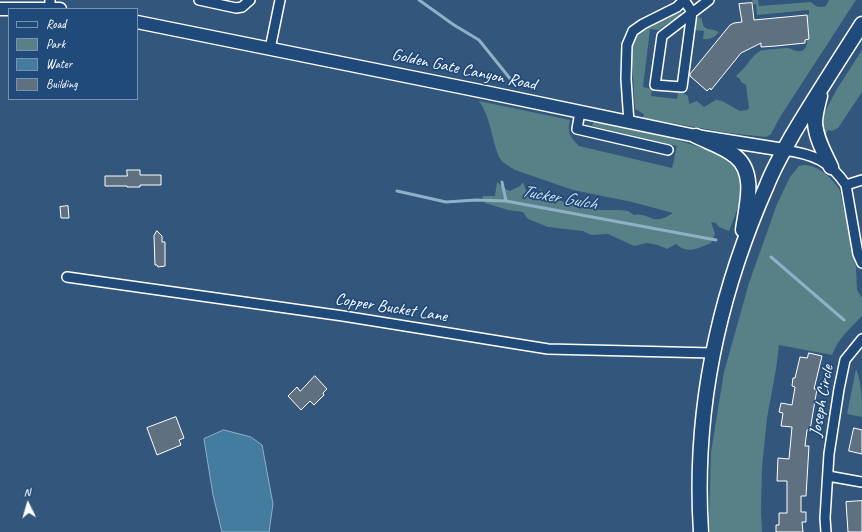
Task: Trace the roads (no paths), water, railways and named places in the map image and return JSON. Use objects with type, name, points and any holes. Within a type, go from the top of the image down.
[{"type":"highway","points":[[701,532],[699,490],[702,433],[712,353],[722,311],[740,256],[767,184],[784,150],[822,86],[862,24]]},
{"type":"highway","points":[[822,86],[816,126],[821,147],[831,168]]},
{"type":"highway","points":[[696,136],[736,157],[744,166],[748,178],[748,191],[740,256]]},
{"type":"main road","name":"Golden Gate Canyon Road","points":[[138,22],[486,92],[629,123],[696,136],[784,150]]},
{"type":"street","points":[[50,0],[50,8]]},
{"type":"street","points":[[199,0],[236,8],[242,8],[250,0]]},
{"type":"street","points":[[270,49],[280,0]]},
{"type":"street","points":[[629,123],[626,79],[627,45],[633,31],[642,24],[677,7],[684,0],[692,12],[682,87],[656,85],[662,36],[692,12],[708,0]]},
{"type":"street","points":[[580,112],[577,129],[668,150]]},
{"type":"street","points":[[784,150],[805,153],[820,160],[840,176],[846,185],[858,254],[862,263]]},
{"type":"street","points":[[846,185],[862,180]]},
{"type":"street","name":"Copper Bucket Lane","points":[[67,277],[343,316],[548,350],[712,353]]},
{"type":"street","name":"Joseph Circle","points":[[826,532],[825,518],[829,454],[845,360],[862,339]]},
{"type":"street","points":[[828,476],[862,482]]},
{"type":"water","points":[[224,430],[251,437],[262,445],[273,504],[269,532],[222,532],[213,495],[204,439]]},
{"type":"waterway","points":[[419,0],[454,25],[479,40],[516,86]]},
{"type":"waterway","points":[[502,182],[506,201]]},
{"type":"waterway","name":"Tucker Gulch","points":[[397,191],[446,202],[476,200],[506,201],[716,240]]},
{"type":"waterway","name":"Tucker Gulch","points":[[771,257],[844,320]]}]
